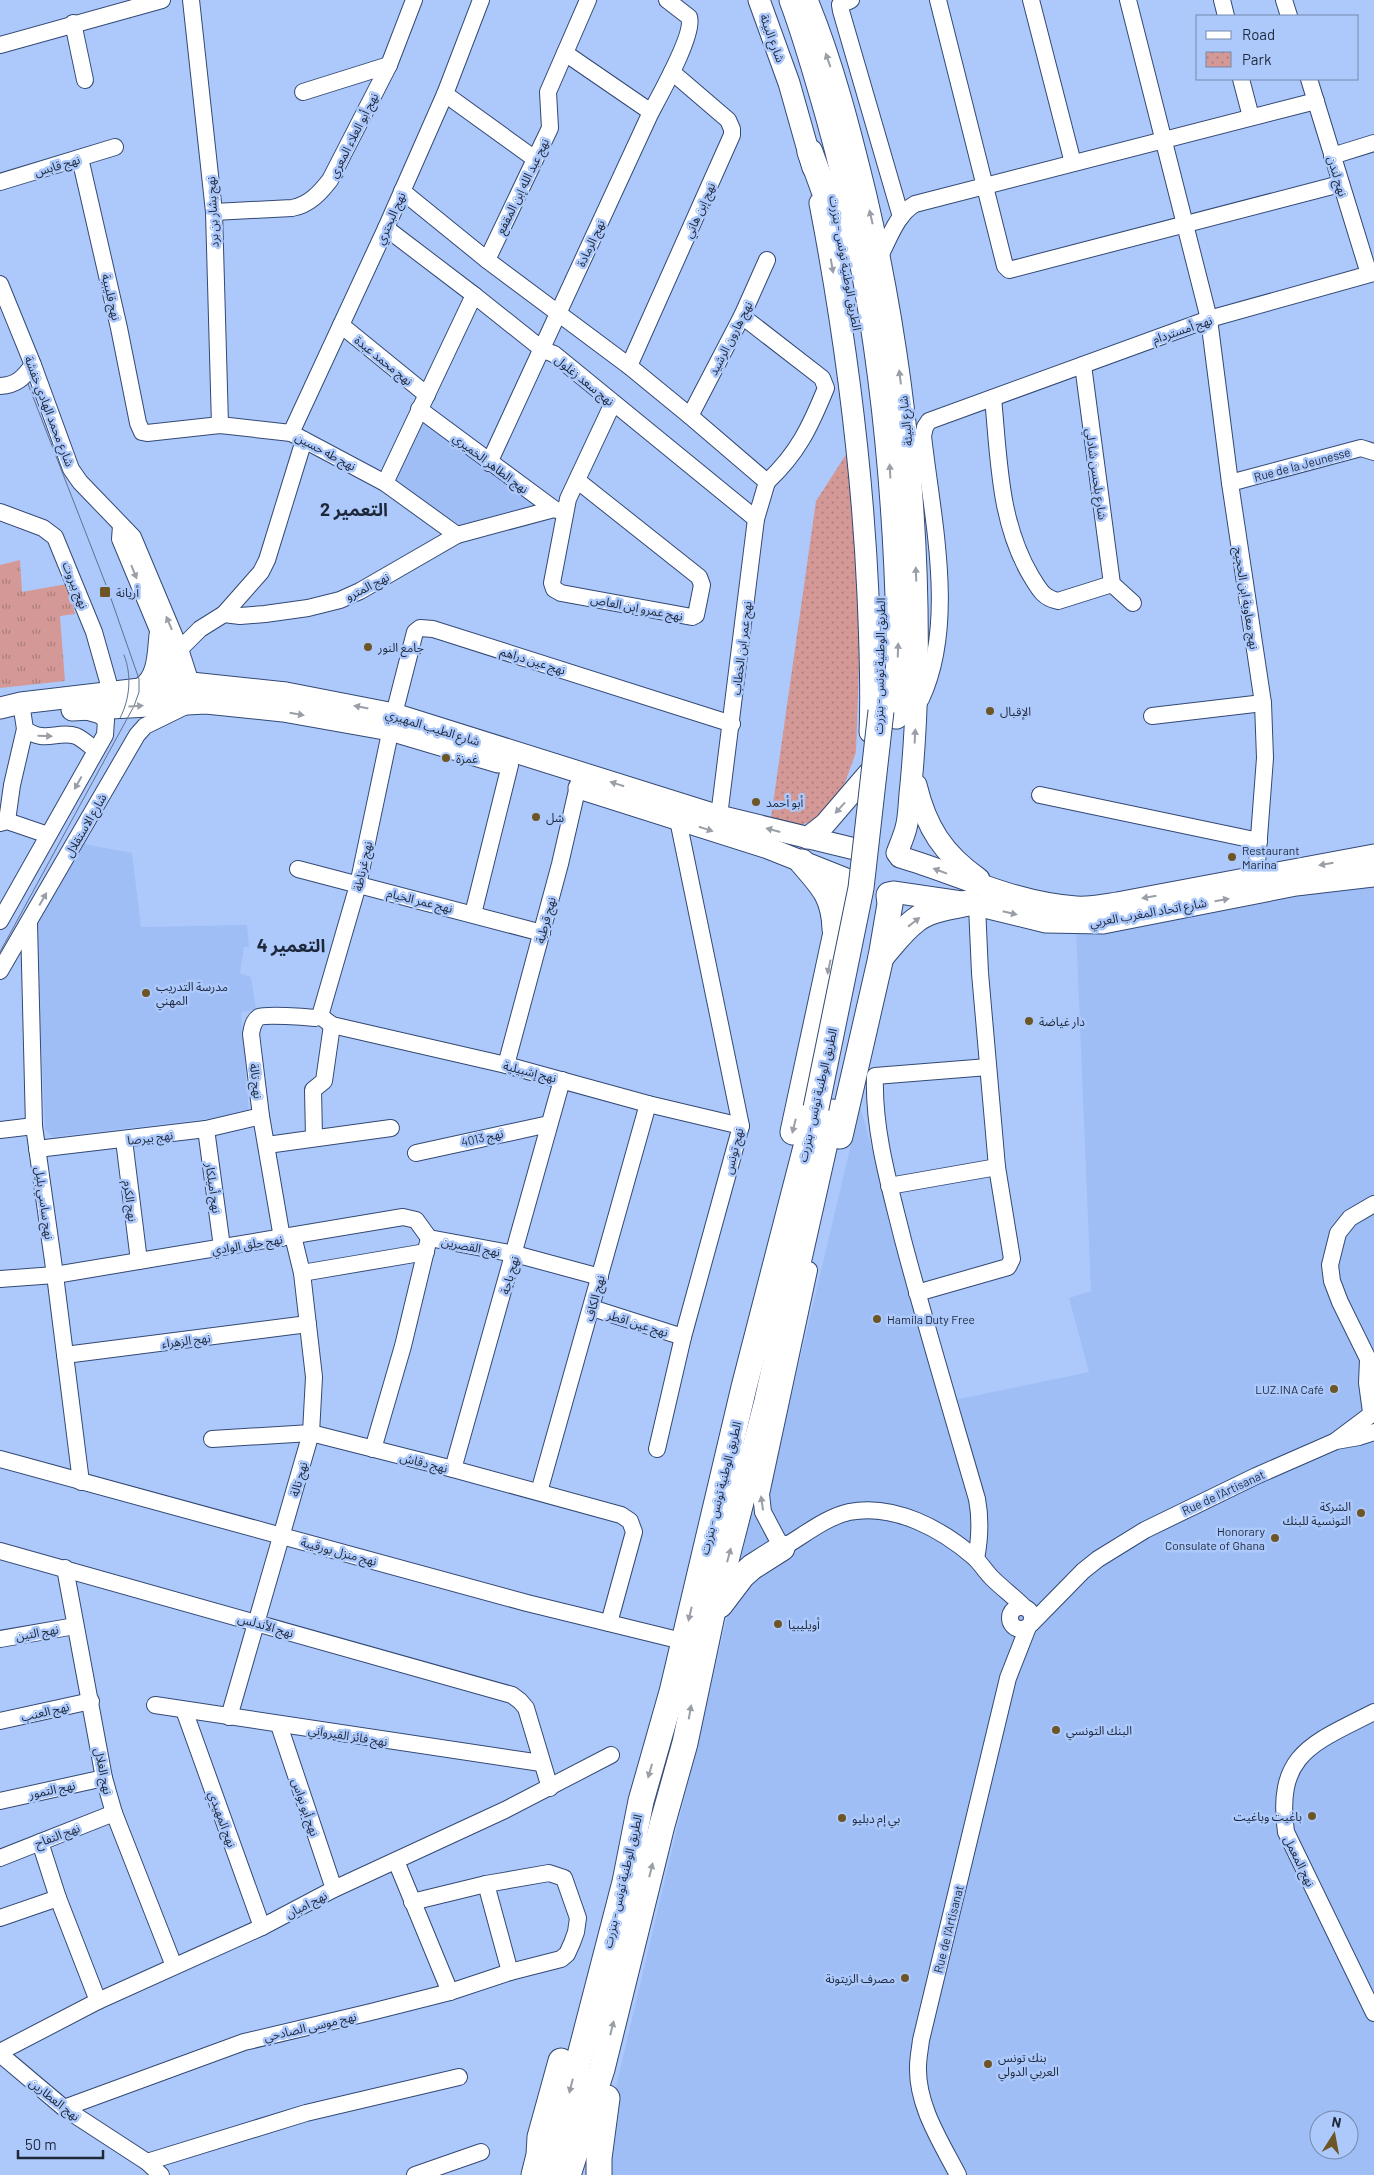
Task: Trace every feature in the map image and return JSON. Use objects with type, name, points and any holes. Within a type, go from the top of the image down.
[{"type":"highway","name":"الطريق الوطنية تونس - بنزرت","points":[[775,0],[824,154],[846,251],[864,374],[879,550],[882,628],[898,712]]},
{"type":"highway","name":"الطريق الوطنية تونس - بنزرت","points":[[549,2175],[625,1882],[641,1801],[672,1692],[681,1641],[738,1416],[824,1110],[878,892],[898,712],[899,631],[889,459],[874,326],[864,262],[839,153],[792,0]]},
{"type":"highway","points":[[810,152],[846,251]]},
{"type":"highway","points":[[805,850],[834,910],[835,937]]},
{"type":"highway","points":[[738,1416],[744,1358],[752,1315],[848,883]]},
{"type":"highway","points":[[767,1401],[813,1252],[881,958],[891,893]]},
{"type":"highway","points":[[881,958],[917,918],[940,909],[972,904]]},
{"type":"highway","name":"الطريق الوطنية تونس - بنزرت","points":[[568,2175],[585,2127],[602,2069],[662,1825],[685,1743],[712,1615],[767,1401],[824,1110]]},
{"type":"highway","points":[[712,1615],[742,1576],[752,1567],[782,1548]]},
{"type":"highway","points":[[534,2175],[539,2155],[540,2136],[608,1891],[625,1834],[641,1801]]},
{"type":"highway","points":[[600,2175],[599,2158],[608,2095],[602,2069]]},
{"type":"highway","points":[[579,2175],[584,2149],[585,2127]]},
{"type":"highway","points":[[520,2175],[531,2149],[540,2136]]},
{"type":"main road","name":"شارع البيئة","points":[[759,0],[789,83],[810,152],[843,331],[860,463],[870,641],[871,713],[862,836],[856,848]]},
{"type":"main road","name":"شارع البيئة","points":[[807,0],[834,76],[854,145],[880,256],[899,368],[909,453],[918,623],[898,712],[912,772],[906,828],[898,855]]},
{"type":"main road","points":[[142,688],[151,680],[156,669],[160,635]]},
{"type":"main road","name":"شارع الطيب المهيري","points":[[23,716],[110,692],[142,688],[283,711],[392,722],[579,780],[678,820],[768,848],[805,850],[856,848]]},
{"type":"main road","name":"شارع الطيب المهيري","points":[[0,710],[23,716],[184,694]]},
{"type":"main road","name":"شارع الطيب المهيري","points":[[392,722],[510,765],[579,780],[719,816],[805,850],[848,883]]},
{"type":"main road","points":[[912,772],[922,809],[933,833],[963,868],[996,890]]},
{"type":"main road","points":[[805,850],[868,774]]},
{"type":"main road","points":[[867,842],[878,842],[888,845],[898,855],[903,875],[901,881],[891,893],[873,899],[864,897],[856,893],[848,883],[846,862],[856,848],[867,842]]},
{"type":"main road","name":"شارع اتحاد المغرب العربي","points":[[898,855],[996,890],[1050,904],[1089,907],[1374,855]]},
{"type":"main road","name":"شارع اتحاد المغرب العربي","points":[[891,893],[972,904],[1046,922],[1103,923],[1296,885],[1374,876]]},
{"type":"main road","points":[[1351,878],[1374,881]]},
{"type":"street","points":[[0,45],[73,23],[162,0]]},
{"type":"street","name":"نهج بشار بن برد","points":[[191,0],[214,212],[220,425]]},
{"type":"street","name":"نهج أبو العلاء المعري","points":[[214,212],[292,208],[302,206],[321,192],[330,180],[389,65],[414,0]]},
{"type":"street","name":"نهج البحتري","points":[[224,614],[261,572],[267,560],[297,436],[341,325],[445,94],[481,0]]},
{"type":"street","name":"نهج الرمادة","points":[[489,463],[651,112],[672,72],[690,22],[689,17],[667,0]]},
{"type":"street","points":[[851,0],[840,6],[841,11],[901,217]]},
{"type":"street","points":[[938,0],[1005,266],[1009,270],[1340,184]]},
{"type":"street","points":[[1031,0],[1073,163]]},
{"type":"street","name":"نهج معاوية ابن الحجيج","points":[[1128,0],[1209,319],[1230,483],[1263,703],[1266,740],[1256,877]]},
{"type":"street","points":[[1222,0],[1226,15]]},
{"type":"street","points":[[1284,0],[1289,15]]},
{"type":"street","name":"نهج عبد الله إبن المقفع","points":[[487,260],[550,128],[548,92],[586,1]]},
{"type":"street","points":[[73,23],[85,80]]},
{"type":"street","points":[[565,53],[651,112]]},
{"type":"street","points":[[303,92],[389,65]]},
{"type":"street","name":"نهج إبن هاني","points":[[629,366],[732,135],[732,129],[728,120],[672,72]]},
{"type":"street","points":[[1242,80],[1251,117]]},
{"type":"street","name":"نهج لندن","points":[[1309,80],[1340,184],[1372,273]]},
{"type":"street","points":[[445,94],[536,159]]},
{"type":"street","points":[[880,256],[901,217],[907,209],[915,204],[1316,101]]},
{"type":"street","points":[[1332,156],[1374,143]]},
{"type":"street","name":"نهج قابس","points":[[0,182],[115,147]]},
{"type":"street","name":"نهج قليبية","points":[[80,158],[119,328],[138,423],[142,432],[146,434]]},
{"type":"street","points":[[402,191],[487,260],[558,311],[629,366],[767,482],[785,466],[796,451],[813,420],[826,388],[822,378],[742,316]]},
{"type":"street","name":"نهج سعد زغلول","points":[[386,228],[542,350],[554,354],[756,519]]},
{"type":"street","name":"نهج هارون الرشيد","points":[[690,416],[742,316],[767,260]]},
{"type":"street","name":"نهج أمستردام","points":[[898,712],[927,681],[937,643],[940,613],[938,572],[923,436],[929,421],[1209,319],[1372,273]]},
{"type":"street","name":"شارع محمد الهادي خفشة","points":[[0,284],[71,468],[80,482],[133,537],[180,649],[184,694]]},
{"type":"street","points":[[385,483],[474,295]]},
{"type":"street","name":"نهج محمد عبدة","points":[[341,325],[423,402]]},
{"type":"street","name":"شارع بلحسن شادلي","points":[[1082,365],[1112,584]]},
{"type":"street","points":[[0,386],[16,384],[22,380],[33,366]]},
{"type":"street","points":[[993,398],[1001,491],[1014,540],[1040,590],[1051,600],[1058,601],[1112,584],[1133,603]]},
{"type":"street","name":"نهج الطاهر الخميري","points":[[423,402],[489,463],[559,511]]},
{"type":"street","points":[[559,511],[568,500],[578,481],[613,403]]},
{"type":"street","name":"نهج طه حسين","points":[[146,434],[220,425],[297,436],[385,483],[457,535]]},
{"type":"street","name":"Rue de la Jeunesse","points":[[1230,483],[1361,448],[1374,452]]},
{"type":"street","name":"نهج عمرو ابن العاص","points":[[559,511],[552,583],[554,590],[692,617],[696,615],[702,585],[699,577],[578,481]]},
{"type":"street","name":"نهج عمر ابن الخطاب","points":[[719,816],[732,724],[756,519],[767,482]]},
{"type":"street","name":"نهج المترو","points":[[224,614],[240,616],[265,614],[308,608],[340,600],[360,591],[457,535],[559,511]]},
{"type":"street","name":"نهج بيروت","points":[[0,512],[43,528],[55,537],[94,632],[110,692]]},
{"type":"street","points":[[121,526],[120,539],[184,694]]},
{"type":"street","points":[[180,649],[200,629],[224,614]]},
{"type":"street","name":"نهج عين دراهم","points":[[392,722],[415,632],[420,628],[424,628],[580,674],[732,724]]},
{"type":"street","name":"شارع الاستقلال","points":[[0,971],[29,924],[136,735],[184,694]]},
{"type":"street","points":[[1152,716],[1263,703]]},
{"type":"street","points":[[0,921],[105,735],[106,720],[99,715],[78,709]]},
{"type":"street","points":[[23,716],[32,735],[42,737],[76,736],[96,750]]},
{"type":"street","points":[[23,716],[6,786],[4,822],[48,835]]},
{"type":"street","name":"نهج غرناطة","points":[[314,1138],[313,1090],[324,1081],[326,1020],[358,885],[392,722]]},
{"type":"street","points":[[473,914],[510,765]]},
{"type":"street","name":"نهج قرطبة","points":[[506,1065],[542,933],[579,780]]},
{"type":"street","points":[[1040,795],[1259,841]]},
{"type":"street","name":"نهج تونس","points":[[657,1449],[683,1337],[741,1126],[678,820]]},
{"type":"street","name":"نهج عمر الخيام","points":[[298,869],[542,933]]},
{"type":"street","points":[[917,1293],[1008,1267],[1012,1263],[997,1167],[980,972],[972,904]]},
{"type":"street","name":"نهج ساسي بليل","points":[[29,924],[34,1126],[81,1482]]},
{"type":"street","name":"نهج تالة","points":[[229,1716],[255,1622],[312,1434],[314,1377],[302,1273],[288,1237],[261,1116],[251,1034],[252,1026],[259,1018],[267,1016],[326,1020]]},
{"type":"street","name":"نهج إشبيلية","points":[[326,1020],[506,1065],[648,1104],[741,1126]]},
{"type":"street","points":[[858,1058],[868,1064],[875,1076],[878,1125],[890,1186],[917,1293],[977,1499],[981,1534],[976,1559]]},
{"type":"street","points":[[875,1076],[988,1067]]},
{"type":"street","name":"نهج باجة","points":[[453,1469],[515,1254],[548,1124],[562,1080]]},
{"type":"street","name":"نهج الكاف","points":[[539,1492],[648,1104]]},
{"type":"street","name":"نهج بيرصا","points":[[37,1149],[206,1129],[261,1116]]},
{"type":"street","name":"نهج 4013","points":[[416,1153],[548,1124]]},
{"type":"street","points":[[0,1130],[34,1126]]},
{"type":"street","points":[[267,1145],[391,1128]]},
{"type":"street","name":"نهج أميلكار","points":[[206,1129],[222,1248]]},
{"type":"street","name":"نهج الكرم","points":[[124,1140],[139,1261]]},
{"type":"street","points":[[890,1186],[997,1167]]},
{"type":"street","points":[[1372,1420],[1367,1383],[1371,1365],[1332,1281],[1330,1264],[1338,1233],[1350,1218],[1374,1204]]},
{"type":"street","name":"نهج حلق الوادي","points":[[0,1279],[55,1275],[403,1217],[416,1220],[428,1245]]},
{"type":"street","points":[[373,1449],[403,1346],[428,1245]]},
{"type":"street","name":"نهج القصرين","points":[[302,1273],[428,1245],[515,1254],[600,1277]]},
{"type":"street","points":[[813,1252],[761,1494],[763,1512],[782,1548],[828,1521],[849,1512],[886,1512],[909,1518],[953,1540],[976,1559],[1022,1619]]},
{"type":"street","name":"نهج عين اقطر","points":[[592,1308],[683,1337]]},
{"type":"street","name":"نهج الزهراء","points":[[65,1355],[308,1324]]},
{"type":"street","name":"Rue de l'Artisanat","points":[[958,2175],[931,2123],[919,2085],[918,2066],[924,2031],[1022,1619],[1069,1587],[1098,1559],[1145,1530],[1240,1484],[1336,1441],[1372,1420]]},
{"type":"street","name":"نهج دقاش","points":[[212,1439],[312,1434],[453,1469],[621,1515],[630,1521],[634,1532],[609,1623]]},
{"type":"street","name":"نهج منزل بورقيبة","points":[[0,1459],[528,1603],[681,1641]]},
{"type":"street","name":"نهج الأندلس","points":[[0,1551],[501,1690],[520,1701],[526,1708],[541,1763]]},
{"type":"street","name":"نهج الغلال","points":[[65,1568],[104,1778],[114,1813],[174,1966]]},
{"type":"street","name":"نهج التين","points":[[0,1638],[75,1626]]},
{"type":"street","name":"نهج العنب","points":[[0,1721],[91,1701]]},
{"type":"street","name":"نهج فائز القيرواني","points":[[155,1705],[541,1763]]},
{"type":"street","name":"نهج المهيدي","points":[[184,1710],[262,1927]]},
{"type":"street","name":"نهج المعمل","points":[[1374,1712],[1314,1744],[1302,1753],[1295,1762],[1285,1792],[1283,1812],[1286,1832],[1374,2013]]},
{"type":"street","name":"نهج أبو نواس","points":[[279,1725],[334,1889]]},
{"type":"street","name":"نهج امبان","points":[[0,2053],[98,2001],[262,1927],[334,1889],[550,1788],[611,1755]]},
{"type":"street","points":[[541,1763],[550,1788]]},
{"type":"street","name":"نهج التمور","points":[[0,1801],[104,1778]]},
{"type":"street","name":"نهج التفاح","points":[[0,1858],[114,1813]]},
{"type":"street","points":[[40,1842],[58,1898],[98,2001]]},
{"type":"street","points":[[396,1861],[450,1992]]},
{"type":"street","name":"نهج موسى الصادحي","points":[[64,2108],[244,2042],[450,1992],[510,1972],[560,1959],[567,1954],[576,1932],[578,1918],[564,1878],[549,1873],[486,1884]]},
{"type":"street","points":[[412,1902],[486,1884],[510,1972]]},
{"type":"street","points":[[0,1918],[58,1898]]},
{"type":"street","name":"نهج العطارين","points":[[0,2053],[64,2108],[147,2162],[161,2175]]},
{"type":"street","points":[[147,2162],[306,2113],[459,2077]]},
{"type":"street","points":[[415,2175],[480,2152]]},
{"type":"shaded area","points":[[427,423],[539,507],[462,526],[391,480],[416,426]]},
{"type":"shaded area","name":"مدرسة التدريب المهني","points":[[84,844],[132,853],[141,927],[247,925],[249,947],[244,947],[240,973],[251,977],[256,1010],[241,1012],[249,1114],[53,1137],[45,1129],[36,926]]},
{"type":"shaded area","points":[[1374,883],[1374,2175],[610,2175],[614,2095],[751,1516],[768,1495],[860,1106],[940,1403],[1089,1372],[1069,1298],[1091,1291],[1076,928],[1353,884]]},
{"type":"green space","points":[[849,450],[860,633],[856,752],[842,791],[817,820],[796,826],[771,818],[816,501]]},
{"type":"green space","points":[[20,560],[22,592],[67,584],[75,614],[60,616],[65,681],[0,688],[0,565]]},
{"type":"tram line","points":[[0,952],[134,706],[139,692],[139,679],[108,590],[28,384]]},
{"type":"tram line","points":[[120,718],[126,703],[129,687],[127,663],[124,655]]},
{"type":"place","name":"أريانة","points":[[105,592]]},
{"type":"place","name":"جامع النور","points":[[368,647]]},
{"type":"place","name":"الإقبال","points":[[990,711]]},
{"type":"place","name":"غمزة","points":[[446,758]]},
{"type":"place","name":"أبو أحمد","points":[[756,802]]},
{"type":"place","name":"شل","points":[[536,817]]},
{"type":"place","name":"Restaurant Marina","points":[[1232,857]]},
{"type":"place","name":"مدرسة التدريب المهني","points":[[146,993]]},
{"type":"place","name":"دار غياضة","points":[[1029,1021]]},
{"type":"place","name":"Hamila Duty Free","points":[[877,1319]]},
{"type":"place","name":"LUZ.INA Café","points":[[1334,1389]]},
{"type":"place","name":"الشركة التونسية للبنك","points":[[1361,1513]]},
{"type":"place","name":"Honorary Consulate of Ghana","points":[[1275,1538]]},
{"type":"place","name":"أويليبيا","points":[[778,1624]]},
{"type":"place","name":"البنك التونسي","points":[[1056,1730]]},
{"type":"place","name":"باغيت وباغيت","points":[[1312,1816]]},
{"type":"place","name":"بي إم دبليو","points":[[842,1818]]},
{"type":"place","name":"مصرف الزيتونة","points":[[905,1978]]},
{"type":"place","name":"بنك تونس العربي الدولي","points":[[988,2064]]},
{"type":"district","name":"التعمير 2","points":[[354,509]]},
{"type":"district","name":"التعمير 4","points":[[291,945]]}]
